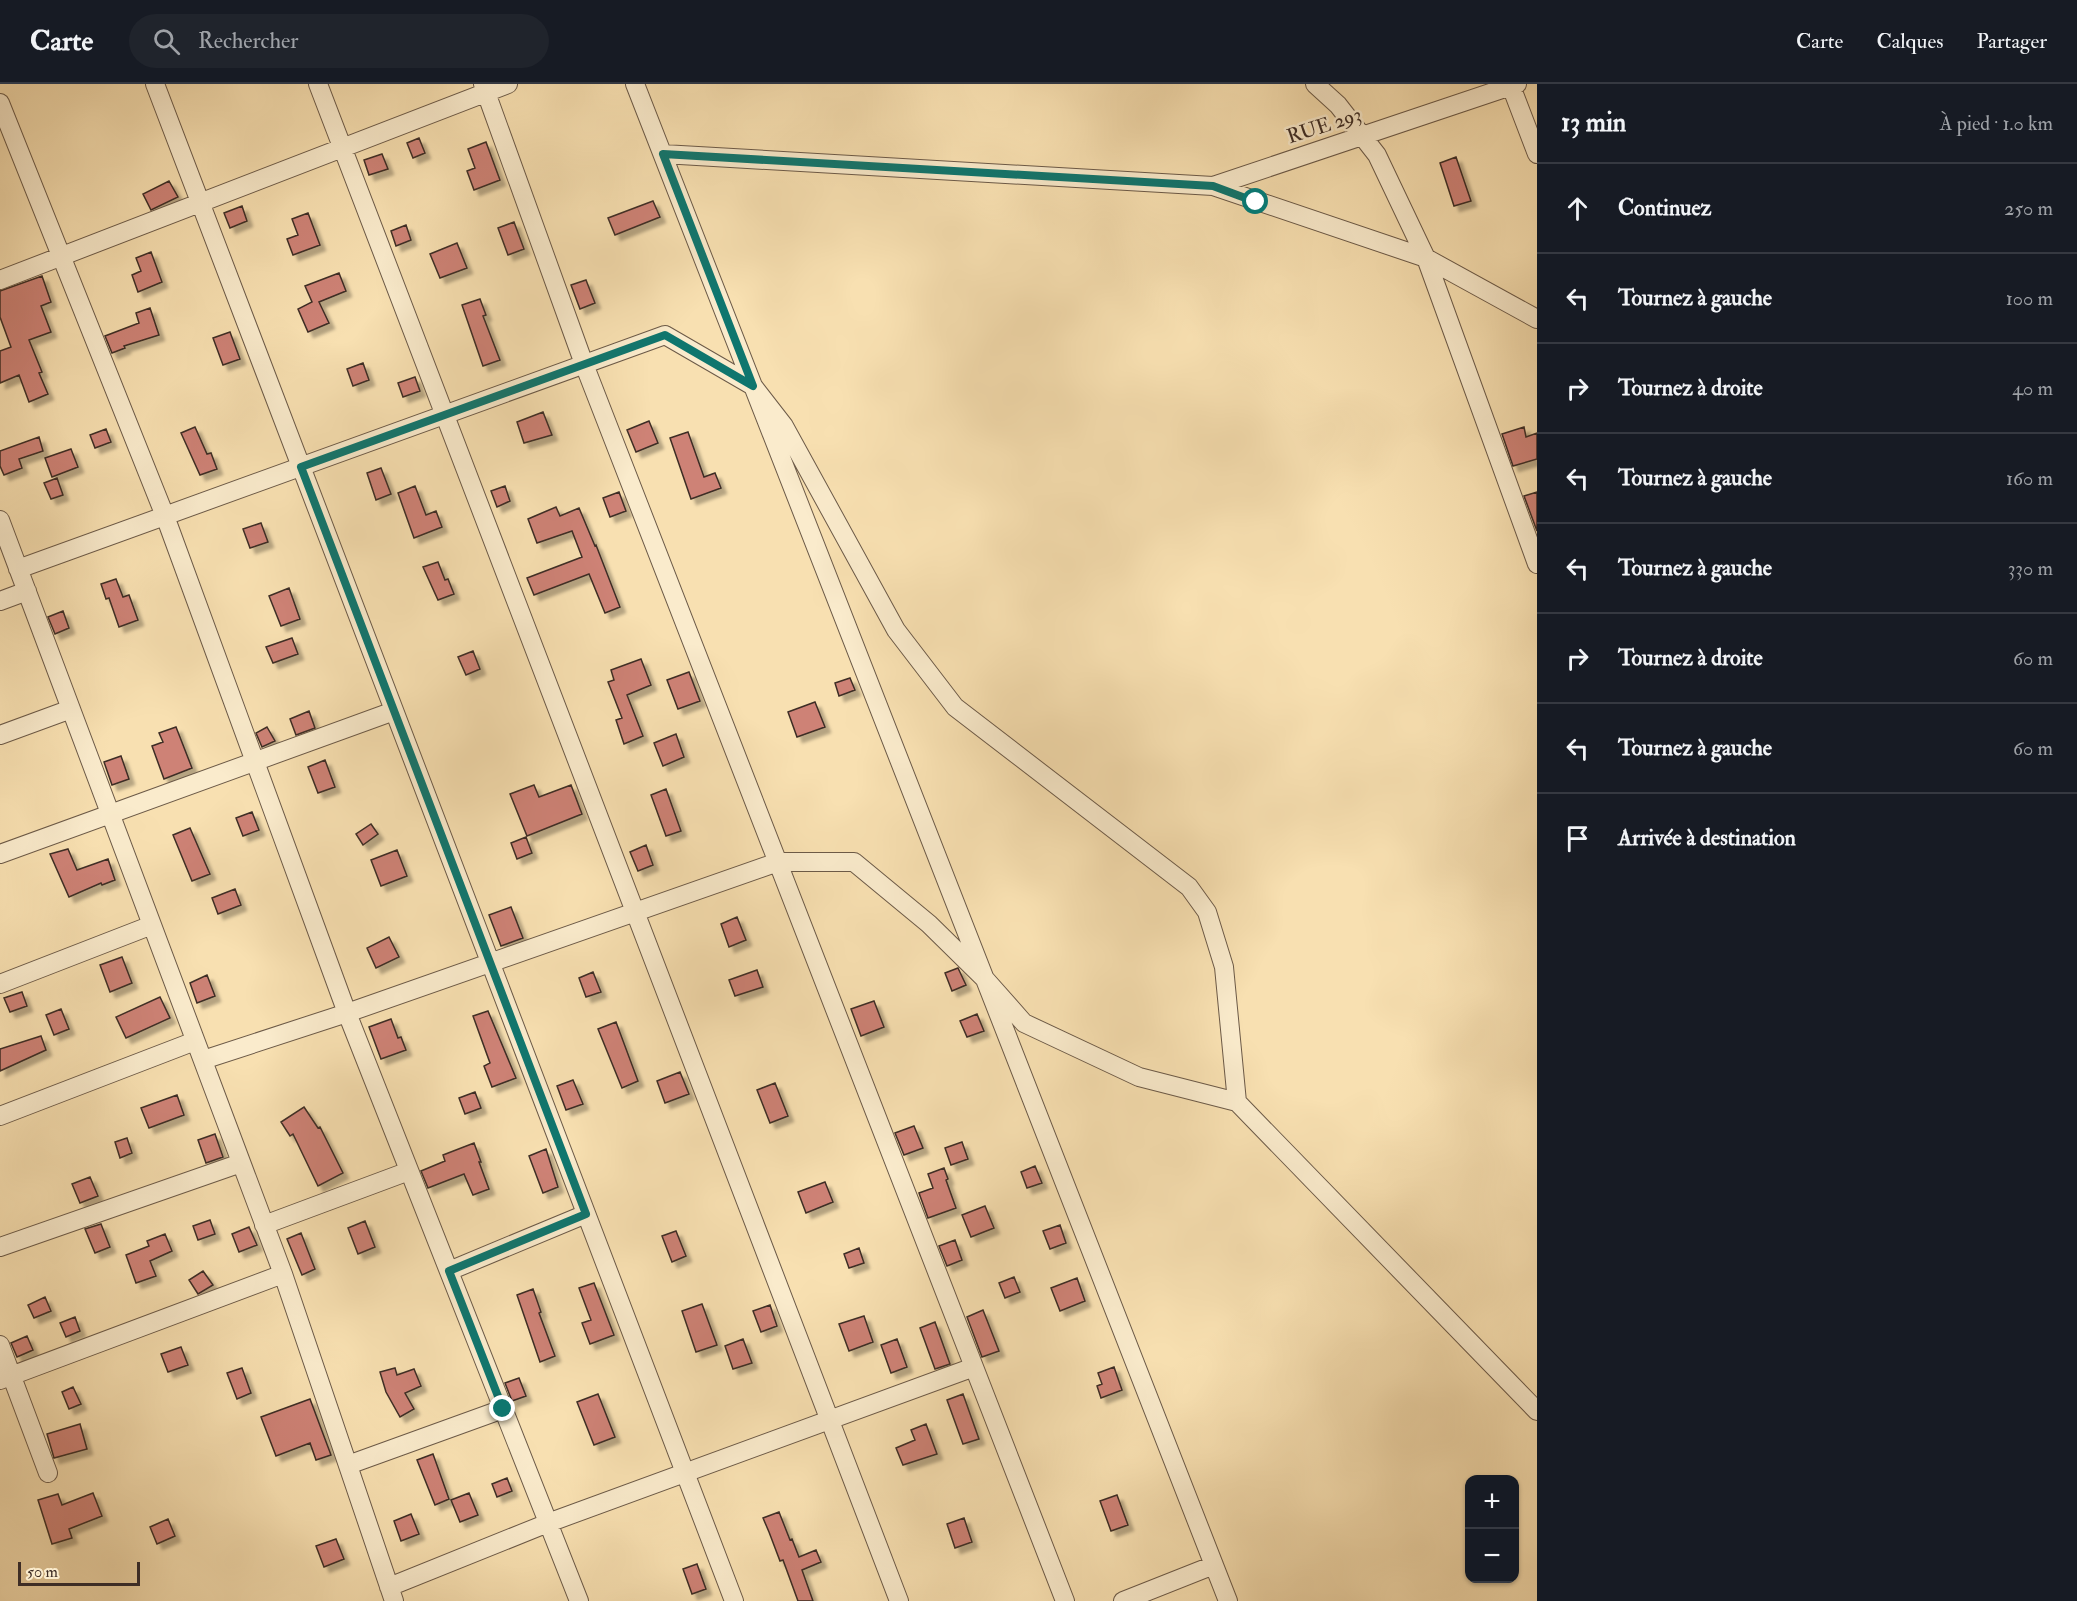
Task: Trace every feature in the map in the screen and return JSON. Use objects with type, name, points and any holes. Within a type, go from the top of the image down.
[{"type":"street","points":[[155,84],[734,1601]]},
{"type":"street","points":[[318,84],[899,1601]]},
{"type":"street","points":[[0,280],[343,148],[484,88],[508,84]]},
{"type":"street","points":[[635,84],[1228,1601]]},
{"type":"street","points":[[1315,84],[1338,105],[1377,155],[1426,258],[1535,553]]},
{"type":"street","points":[[1514,85],[1537,154]]},
{"type":"street","name":"RUE 293","points":[[1213,186],[1514,85]]},
{"type":"street","points":[[484,88],[584,364],[1065,1601]]},
{"type":"street","points":[[0,103],[165,516],[347,1012],[579,1601]]},
{"type":"street","points":[[663,154],[1213,186],[1426,258],[1537,319]]},
{"type":"street","points":[[18,569],[665,335],[753,386],[783,426],[896,630],[955,707],[1189,887],[1207,912],[1224,967],[1237,1102]]},
{"type":"street","points":[[0,520],[283,1274],[391,1594],[549,1523],[974,1367]]},
{"type":"street","points":[[0,601],[27,591]]},
{"type":"street","points":[[0,735],[70,709]]},
{"type":"street","points":[[0,854],[394,711]]},
{"type":"street","points":[[203,1060],[778,862],[854,862],[929,924],[986,980],[1024,1023],[1139,1077],[1237,1102],[1537,1411]]},
{"type":"street","points":[[0,984],[152,925]]},
{"type":"street","points":[[0,1116],[195,1041]]},
{"type":"street","points":[[0,1247],[241,1163]]},
{"type":"street","points":[[264,1225],[409,1171]]},
{"type":"street","points":[[449,1271],[586,1214]]},
{"type":"street","points":[[6,1378],[283,1274]]},
{"type":"street","points":[[0,1345],[6,1378],[48,1473]]},
{"type":"street","points":[[348,1465],[503,1409]]},
{"type":"street","points":[[1124,1601],[1214,1565]]},
{"type":"building","points":[[419,138],[425,153],[413,158],[407,143]]},
{"type":"building","points":[[486,142],[500,180],[474,190],[467,171],[475,168],[468,149]]},
{"type":"building","points":[[382,154],[388,169],[369,175],[364,160]]},
{"type":"building","points":[[1456,157],[1471,201],[1454,206],[1440,163]]},
{"type":"building","points":[[169,181],[178,197],[151,210],[143,194]]},
{"type":"building","points":[[653,201],[660,217],[615,235],[608,218]]},
{"type":"building","points":[[242,206],[247,221],[230,228],[224,213]]},
{"type":"building","points":[[308,213],[320,245],[293,255],[287,239],[298,235],[292,219]]},
{"type":"building","points":[[514,222],[524,249],[508,255],[498,228]]},
{"type":"building","points":[[406,225],[411,240],[396,246],[391,231]]},
{"type":"building","points":[[457,243],[467,268],[440,278],[430,254]]},
{"type":"building","points":[[151,252],[162,282],[138,292],[132,275],[141,271],[136,258]]},
{"type":"building","points":[[339,273],[346,291],[319,302],[329,323],[308,332],[298,309],[312,302],[305,286]]},
{"type":"building","points":[[42,276],[51,302],[41,306],[51,332],[29,340],[48,394],[29,402],[19,375],[0,383],[0,351],[11,347],[0,317],[0,291]]},
{"type":"building","points":[[586,280],[595,303],[580,309],[571,285]]},
{"type":"building","points":[[480,299],[486,315],[483,316],[500,360],[483,366],[462,305]]},
{"type":"building","points":[[150,308],[159,335],[124,346],[125,348],[112,353],[105,336],[139,323],[136,313]]},
{"type":"building","points":[[230,332],[240,359],[223,365],[213,338]]},
{"type":"building","points":[[363,363],[369,380],[353,386],[347,369]]},
{"type":"building","points":[[415,377],[420,391],[403,397],[398,383]]},
{"type":"building","points":[[543,412],[552,435],[524,443],[517,422]]},
{"type":"building","points":[[649,421],[658,443],[636,452],[627,430]]},
{"type":"building","points":[[195,427],[207,454],[211,453],[217,469],[200,475],[181,433]]},
{"type":"building","points":[[1524,427],[1526,437],[1537,433],[1537,459],[1513,466],[1502,434]]},
{"type":"building","points":[[106,429],[111,442],[95,448],[90,435]]},
{"type":"building","points":[[688,432],[704,477],[715,473],[721,488],[691,499],[670,438]]},
{"type":"building","points":[[39,437],[43,451],[19,459],[22,468],[4,475],[0,466],[0,451]]},
{"type":"building","points":[[71,449],[78,467],[52,477],[45,458]]},
{"type":"building","points":[[381,468],[391,494],[376,500],[367,473]]},
{"type":"building","points":[[57,478],[63,495],[51,499],[44,483]]},
{"type":"building","points":[[415,486],[426,515],[436,511],[442,527],[414,538],[398,493]]},
{"type":"building","points":[[505,486],[510,501],[497,507],[491,491]]},
{"type":"building","points":[[619,492],[626,511],[610,517],[603,498]]},
{"type":"building","points":[[1537,492],[1537,531],[1524,496]]},
{"type":"building","points":[[556,507],[560,516],[579,508],[620,607],[605,613],[589,574],[534,595],[527,578],[582,557],[572,531],[537,543],[528,519]]},
{"type":"building","points":[[261,523],[268,542],[250,548],[243,529]]},
{"type":"building","points":[[438,562],[454,594],[438,600],[423,567]]},
{"type":"building","points":[[116,579],[123,597],[129,595],[138,620],[119,627],[109,598],[106,599],[101,584]]},
{"type":"building","points":[[289,588],[300,619],[281,626],[269,596]]},
{"type":"building","points":[[63,611],[69,628],[55,634],[48,617]]},
{"type":"building","points":[[292,638],[298,654],[273,663],[266,647]]},
{"type":"building","points":[[473,651],[480,669],[466,675],[458,657]]},
{"type":"building","points":[[641,659],[651,685],[627,695],[643,736],[624,744],[616,720],[622,718],[608,682],[614,680],[611,670]]},
{"type":"building","points":[[689,672],[700,701],[678,709],[667,680]]},
{"type":"building","points":[[850,678],[855,690],[839,696],[835,683]]},
{"type":"building","points":[[815,702],[825,727],[797,737],[788,712]]},
{"type":"building","points":[[309,711],[315,728],[296,735],[290,719]]},
{"type":"building","points":[[176,727],[192,768],[164,779],[152,746],[163,742],[159,733]]},
{"type":"building","points":[[267,727],[275,741],[262,747],[256,733]]},
{"type":"building","points":[[676,734],[684,757],[663,766],[654,743]]},
{"type":"building","points":[[121,756],[129,779],[112,785],[104,762]]},
{"type":"building","points":[[325,760],[335,787],[318,793],[308,767]]},
{"type":"building","points":[[534,785],[539,797],[571,785],[582,814],[527,836],[510,794]]},
{"type":"building","points":[[666,789],[681,831],[666,836],[651,795]]},
{"type":"building","points":[[252,812],[259,830],[243,836],[236,818]]},
{"type":"building","points":[[371,824],[378,834],[363,845],[356,834]]},
{"type":"building","points":[[190,828],[210,874],[192,881],[173,835]]},
{"type":"building","points":[[526,837],[532,853],[517,859],[511,843]]},
{"type":"building","points":[[646,845],[653,865],[638,871],[630,852]]},
{"type":"building","points":[[68,849],[77,870],[108,859],[115,880],[102,885],[101,883],[69,897],[50,854]]},
{"type":"building","points":[[397,850],[407,876],[381,886],[371,860]]},
{"type":"building","points":[[235,889],[241,905],[218,914],[212,898]]},
{"type":"building","points":[[511,907],[523,938],[501,946],[489,915]]},
{"type":"building","points":[[737,917],[746,940],[729,947],[721,924]]},
{"type":"building","points":[[389,937],[399,957],[376,968],[367,948]]},
{"type":"building","points":[[122,957],[132,983],[110,992],[100,965]]},
{"type":"building","points":[[958,968],[966,985],[952,991],[945,973]]},
{"type":"building","points":[[757,970],[763,987],[735,996],[729,980]]},
{"type":"building","points":[[593,972],[601,992],[586,997],[579,978]]},
{"type":"building","points":[[207,975],[215,996],[197,1003],[190,983]]},
{"type":"building","points":[[22,992],[27,1006],[10,1012],[4,998]]},
{"type":"building","points":[[160,997],[170,1018],[126,1038],[116,1017]]},
{"type":"building","points":[[874,1001],[884,1027],[861,1036],[851,1009]]},
{"type":"building","points":[[61,1009],[69,1029],[54,1035],[46,1015]]},
{"type":"building","points":[[488,1011],[516,1078],[492,1087],[484,1066],[490,1063],[473,1016]]},
{"type":"building","points":[[977,1014],[984,1031],[967,1037],[960,1021]]},
{"type":"building","points":[[391,1019],[398,1038],[401,1037],[406,1050],[381,1059],[369,1027]]},
{"type":"building","points":[[616,1022],[638,1081],[622,1088],[598,1029]]},
{"type":"building","points":[[41,1036],[46,1050],[0,1071],[0,1049]]},
{"type":"building","points":[[680,1072],[689,1094],[665,1103],[657,1081]]},
{"type":"building","points":[[573,1080],[583,1104],[566,1110],[557,1086]]},
{"type":"building","points":[[775,1083],[788,1116],[770,1123],[757,1090]]},
{"type":"building","points":[[475,1092],[481,1108],[465,1114],[459,1098]]},
{"type":"building","points":[[177,1095],[184,1115],[149,1128],[141,1108]]},
{"type":"building","points":[[304,1107],[318,1128],[320,1127],[343,1173],[318,1186],[293,1134],[290,1136],[281,1122]]},
{"type":"building","points":[[914,1126],[923,1148],[904,1155],[895,1133]]},
{"type":"building","points":[[215,1134],[223,1157],[206,1163],[198,1140]]},
{"type":"building","points":[[127,1138],[132,1153],[120,1158],[115,1142]]},
{"type":"building","points":[[962,1142],[968,1159],[951,1165],[945,1148]]},
{"type":"building","points":[[474,1143],[489,1189],[473,1195],[464,1174],[428,1188],[421,1171],[445,1161],[443,1155]]},
{"type":"building","points":[[546,1149],[558,1187],[543,1193],[529,1156]]},
{"type":"building","points":[[1035,1166],[1042,1183],[1027,1188],[1021,1172]]},
{"type":"building","points":[[944,1168],[956,1208],[928,1218],[919,1193],[933,1188],[928,1174]]},
{"type":"building","points":[[90,1177],[98,1196],[80,1203],[72,1184]]},
{"type":"building","points":[[825,1182],[833,1202],[806,1213],[798,1192]]},
{"type":"building","points":[[985,1206],[994,1228],[971,1237],[962,1215]]},
{"type":"building","points":[[210,1220],[215,1234],[198,1240],[193,1226]]},
{"type":"building","points":[[365,1221],[375,1247],[358,1254],[348,1228]]},
{"type":"building","points":[[101,1224],[110,1247],[95,1253],[85,1229]]},
{"type":"building","points":[[1060,1225],[1066,1243],[1050,1249],[1043,1231]]},
{"type":"building","points":[[249,1227],[257,1245],[239,1252],[232,1234]]},
{"type":"building","points":[[676,1231],[686,1256],[672,1262],[662,1236]]},
{"type":"building","points":[[301,1233],[315,1269],[302,1275],[287,1239]]},
{"type":"building","points":[[165,1234],[172,1251],[150,1261],[156,1276],[136,1283],[126,1255],[149,1246],[147,1241]]},
{"type":"building","points":[[955,1240],[962,1260],[947,1266],[939,1246]]},
{"type":"building","points":[[859,1248],[864,1263],[849,1268],[844,1254]]},
{"type":"building","points":[[203,1271],[213,1285],[198,1294],[189,1280]]},
{"type":"building","points":[[1014,1277],[1020,1292],[1005,1298],[999,1283]]},
{"type":"building","points":[[1077,1278],[1085,1301],[1060,1311],[1051,1288]]},
{"type":"building","points":[[594,1283],[614,1335],[590,1344],[582,1323],[591,1320],[579,1288]]},
{"type":"building","points":[[533,1289],[555,1356],[540,1362],[517,1295]]},
{"type":"building","points":[[45,1297],[51,1311],[34,1318],[28,1305]]},
{"type":"building","points":[[702,1304],[717,1345],[696,1352],[682,1311]]},
{"type":"building","points":[[770,1305],[777,1326],[761,1332],[753,1311]]},
{"type":"building","points":[[983,1310],[999,1351],[982,1357],[967,1317]]},
{"type":"building","points":[[864,1316],[873,1342],[849,1351],[839,1324]]},
{"type":"building","points":[[75,1317],[80,1331],[66,1337],[60,1323]]},
{"type":"building","points":[[935,1322],[950,1364],[935,1369],[920,1328]]},
{"type":"building","points":[[27,1336],[33,1350],[17,1357],[11,1343]]},
{"type":"building","points":[[743,1339],[752,1363],[733,1369],[725,1346]]},
{"type":"building","points":[[897,1339],[907,1367],[891,1373],[881,1345]]},
{"type":"building","points":[[181,1347],[188,1365],[168,1372],[161,1354]]},
{"type":"building","points":[[1114,1367],[1122,1390],[1101,1398],[1097,1386],[1102,1384],[1098,1373]]},
{"type":"building","points":[[242,1368],[251,1393],[237,1399],[227,1373]]},
{"type":"building","points":[[395,1368],[397,1375],[414,1369],[421,1386],[405,1393],[414,1409],[400,1417],[386,1392],[380,1372]]},
{"type":"building","points":[[519,1378],[526,1396],[512,1401],[505,1383]]},
{"type":"building","points":[[73,1387],[81,1404],[69,1409],[62,1392]]},
{"type":"building","points":[[598,1394],[615,1437],[594,1445],[577,1402]]},
{"type":"building","points":[[963,1394],[979,1439],[963,1444],[947,1400]]},
{"type":"building","points":[[310,1399],[331,1455],[316,1460],[310,1443],[276,1456],[261,1417]]},
{"type":"building","points":[[80,1424],[87,1449],[54,1458],[47,1434]]},
{"type":"building","points":[[926,1424],[937,1454],[903,1465],[896,1448],[915,1440],[911,1430]]},
{"type":"building","points":[[433,1454],[449,1499],[435,1505],[417,1460]]},
{"type":"building","points":[[507,1478],[512,1491],[497,1497],[492,1484]]},
{"type":"building","points":[[93,1493],[102,1516],[69,1529],[72,1538],[52,1544],[38,1500],[58,1494],[62,1505]]},
{"type":"building","points":[[469,1493],[478,1515],[460,1522],[451,1500]]},
{"type":"building","points":[[1117,1495],[1128,1525],[1111,1531],[1100,1501]]},
{"type":"building","points":[[779,1512],[799,1557],[816,1550],[821,1562],[802,1570],[813,1601],[798,1601],[783,1560],[780,1561],[763,1518]]},
{"type":"building","points":[[411,1514],[419,1534],[401,1541],[394,1521]]},
{"type":"building","points":[[964,1518],[972,1542],[955,1548],[947,1524]]},
{"type":"building","points":[[168,1519],[175,1536],[157,1544],[150,1527]]},
{"type":"building","points":[[336,1539],[344,1559],[324,1567],[316,1546]]},
{"type":"building","points":[[697,1564],[706,1589],[692,1594],[683,1569]]},
{"type":"route","points":[[503,1409],[449,1271],[586,1214],[301,467],[665,335],[753,386],[663,154],[1213,186],[1256,202]]}]
